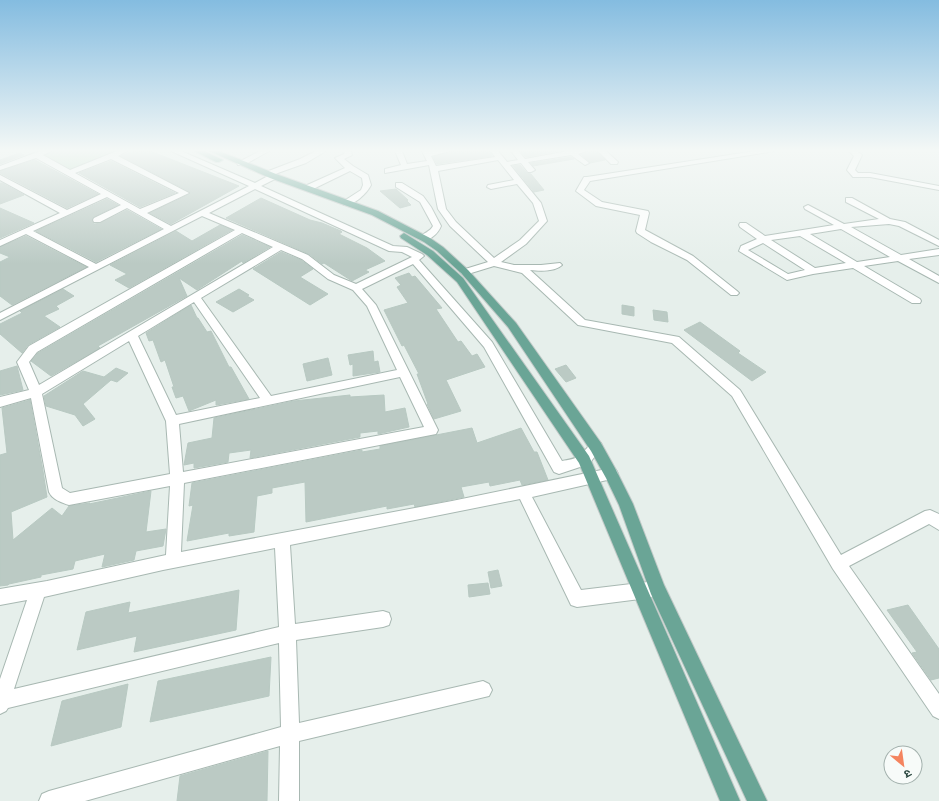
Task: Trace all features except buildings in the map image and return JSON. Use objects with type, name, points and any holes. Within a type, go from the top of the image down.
[{"type":"main road","points":[[297,188],[394,230],[421,256],[460,280],[584,460],[730,801]]},
{"type":"main road","points":[[309,188],[375,214],[423,238],[440,249],[465,272],[512,325],[596,448],[626,504],[657,588],[757,801]]},
{"type":"street","points":[[21,188],[67,213]]},
{"type":"street","points":[[98,188],[170,229]]},
{"type":"street","points":[[141,212],[185,193],[176,188]]},
{"type":"street","points":[[0,318],[248,188]]},
{"type":"street","points":[[261,188],[392,249],[404,249],[421,256],[488,345],[559,468],[584,460],[596,448]]},
{"type":"street","points":[[347,203],[364,191],[365,188]]},
{"type":"street","points":[[405,188],[425,203],[432,220],[437,226],[435,231],[423,238]]},
{"type":"street","points":[[437,188],[442,209],[453,224],[499,260],[525,271],[582,323],[675,340],[736,394],[838,564],[939,710]]},
{"type":"street","points":[[465,272],[499,260],[523,242],[544,221],[537,203],[525,188]]},
{"type":"street","points":[[582,188],[580,191],[599,204],[645,213],[640,231],[654,240],[690,258],[734,293]]},
{"type":"street","points":[[0,243],[108,194]]},
{"type":"street","points":[[849,200],[890,221],[902,224],[939,244]]},
{"type":"street","points":[[97,220],[128,205]]},
{"type":"street","points":[[808,207],[939,280]]},
{"type":"street","points":[[202,213],[305,257],[330,277],[356,288],[371,305],[432,430],[69,499],[56,492],[36,392],[22,362],[33,349],[241,230]]},
{"type":"street","points":[[890,221],[863,222],[763,239],[744,248],[743,251],[787,277],[813,271],[857,266],[939,252]]},
{"type":"street","points":[[744,225],[813,271]]},
{"type":"street","points":[[26,231],[97,268]]},
{"type":"street","points":[[802,233],[916,301]]},
{"type":"street","points":[[0,402],[36,392],[279,247]]},
{"type":"street","points":[[356,288],[421,256]]},
{"type":"street","points":[[499,260],[516,267],[541,268],[557,265]]},
{"type":"street","points":[[195,297],[268,401]]},
{"type":"street","points":[[0,305],[11,312]]},
{"type":"street","points":[[132,335],[172,420],[177,478],[173,560]]},
{"type":"street","points":[[172,420],[405,372]]},
{"type":"street","points":[[0,598],[38,592],[173,560],[610,474]]},
{"type":"street","points":[[524,492],[577,599],[657,588]]},
{"type":"street","points":[[838,564],[930,516],[939,523]]},
{"type":"street","points":[[282,539],[288,633],[291,734],[289,801]]},
{"type":"street","points":[[1,703],[38,592]]},
{"type":"street","points":[[1,703],[288,633],[383,619]]},
{"type":"street","points":[[49,801],[291,734],[483,690]]}]
